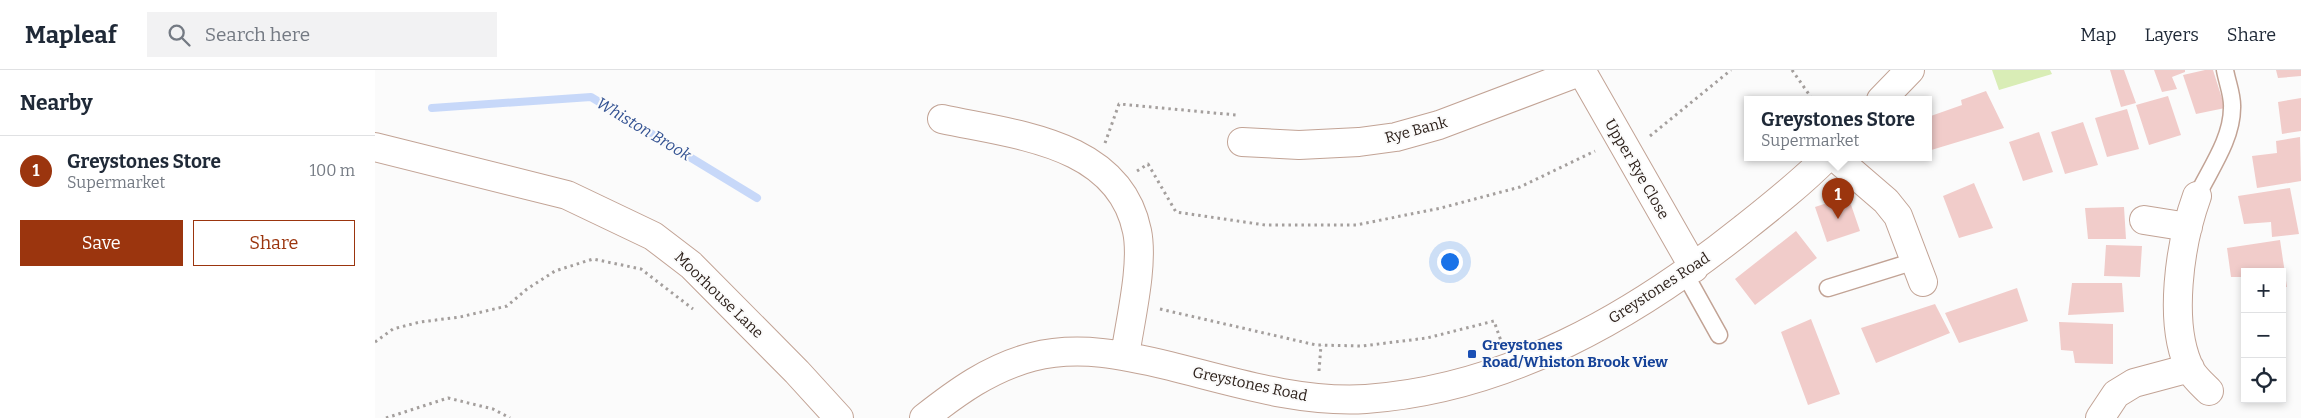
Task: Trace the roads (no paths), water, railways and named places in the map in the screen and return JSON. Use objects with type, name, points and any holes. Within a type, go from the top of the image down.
[{"type":"street","points":[[1885,96],[1910,70]]},
{"type":"street","name":"Rye Bank","points":[[1246,142],[1299,145],[1359,142],[1396,137],[1439,125],[1581,71]]},
{"type":"street","name":"Upper Rye Close","points":[[1581,71],[1624,146],[1690,271]]},
{"type":"street","points":[[942,119],[1052,143],[1071,150],[1115,185],[1128,200],[1138,232],[1139,261],[1125,356]]},
{"type":"street","name":"Moorhouse Lane","points":[[375,147],[567,195],[653,236],[691,265],[797,372],[839,418]]},
{"type":"street","name":"Greystones Road","points":[[924,418],[959,390],[997,369],[1033,357],[1083,350],[1125,356],[1295,396],[1327,398],[1366,399],[1428,389],[1491,374],[1542,356],[1620,315],[1690,271],[1804,181],[1823,161]]},
{"type":"street","points":[[1840,161],[1886,201],[1898,216],[1919,271]]},
{"type":"street","points":[[2197,196],[2188,227],[2180,284],[2179,320],[2183,352],[2190,368],[2209,391]]},
{"type":"street","points":[[2144,220],[2188,227]]},
{"type":"street","points":[[2100,418],[2116,394],[2134,383],[2190,368]]},
{"type":"lane","points":[[2197,196],[2228,133],[2231,120],[2233,106],[2225,70]]},
{"type":"lane","points":[[1690,271],[1719,335]]},
{"type":"lane","points":[[1828,288],[1919,271]]},
{"type":"waterway","name":"Whiston Brook","points":[[432,108],[591,97],[757,198]]},
{"type":"place","name":"Greystones Store","points":[[1838,219]]},
{"type":"place","name":"Greystones Road/Whiston Brook View","points":[[1472,354]]}]
